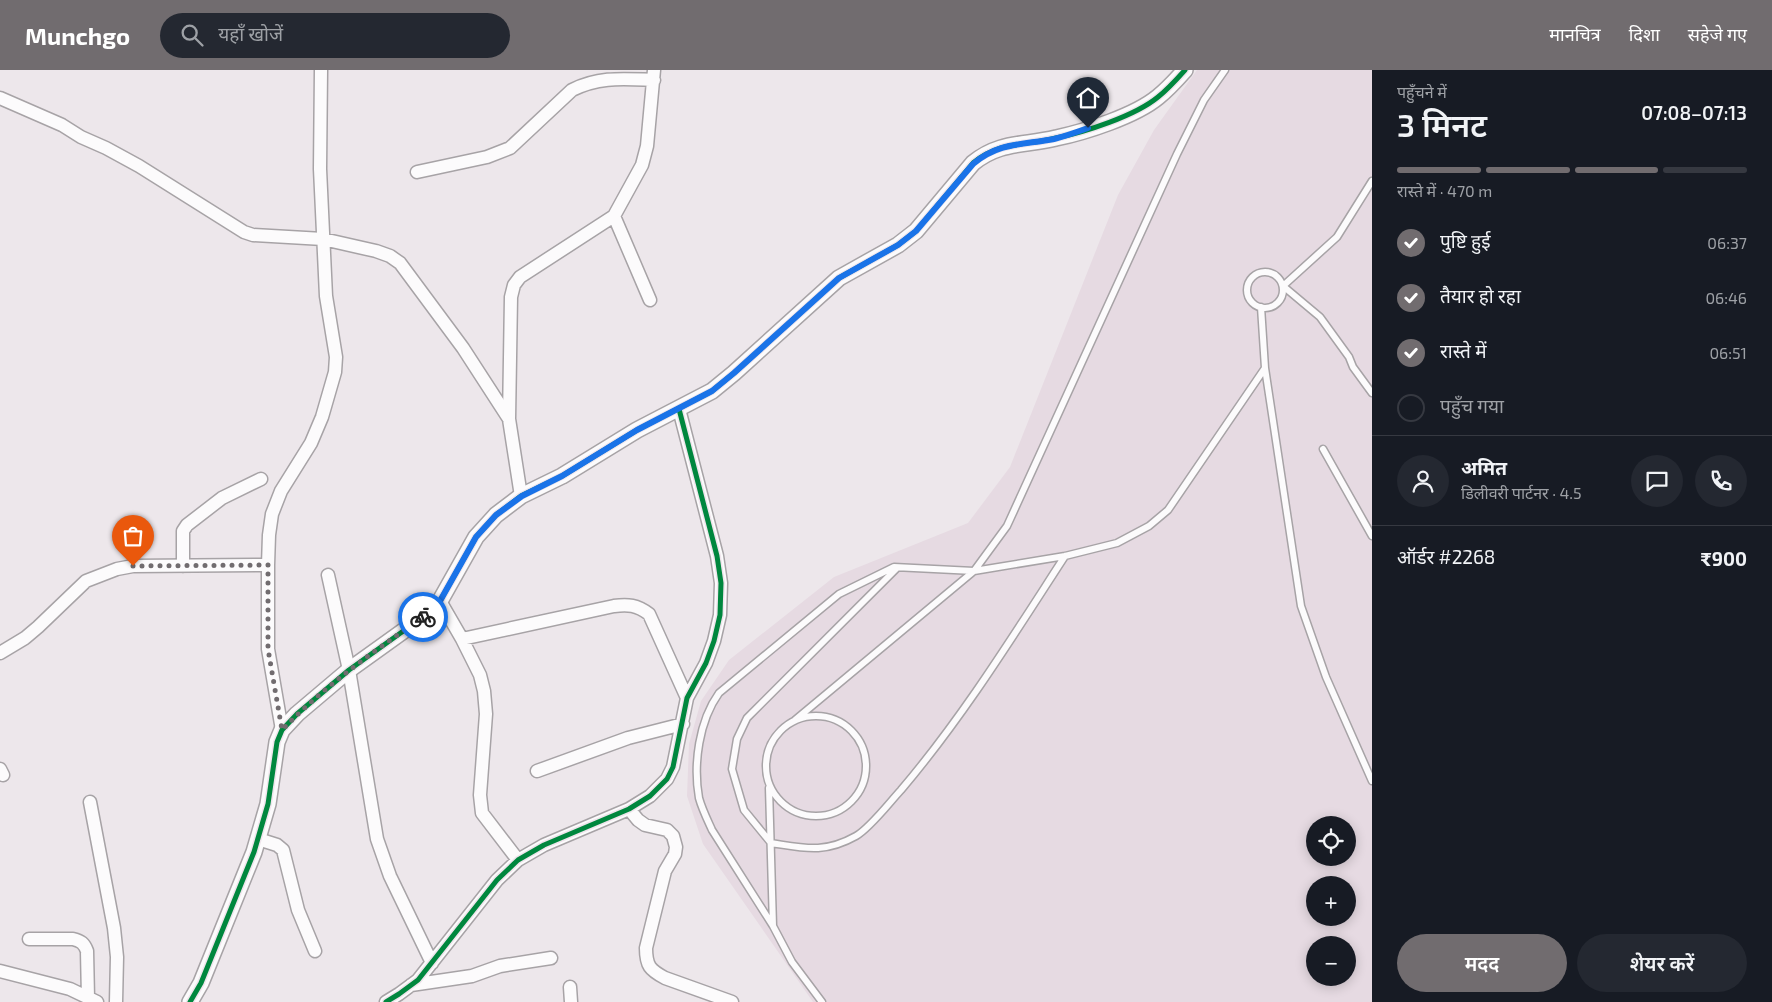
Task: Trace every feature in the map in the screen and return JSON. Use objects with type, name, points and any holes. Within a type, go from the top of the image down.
[{"type":"street","points":[[282,730],[268,649],[268,565],[272,514],[281,491],[311,443],[322,417],[335,372],[336,357],[326,296],[323,239],[320,170],[321,70]]},
{"type":"street","points":[[190,1002],[201,983],[254,852],[268,804],[277,742],[282,730],[297,714],[349,670],[427,614],[440,601],[476,537],[496,515],[522,496],[562,476],[637,430],[712,391],[839,278],[898,245],[916,231],[973,164],[983,156],[994,149],[1056,138],[1104,123],[1134,111],[1157,98],[1185,70]]},
{"type":"street","points":[[416,172],[487,157],[510,148],[572,90],[584,84],[599,80],[654,75],[647,146],[642,165],[614,216],[520,277],[514,284],[512,297],[509,419],[522,496]]},
{"type":"street","points":[[0,98],[62,125],[81,137],[139,166],[237,229],[253,234],[323,239],[390,256],[400,263],[462,348],[509,419]]},
{"type":"street","points":[[614,216],[650,300]]},
{"type":"street","points":[[386,1002],[418,980],[497,880],[518,860],[544,845],[629,809],[650,796],[667,779],[675,761],[687,698],[706,663],[714,641],[720,615],[721,583],[717,556],[679,408]]},
{"type":"street","points":[[183,566],[184,531],[187,525],[222,498],[261,479]]},
{"type":"street","points":[[0,653],[32,632],[86,581],[101,574],[125,567],[268,565]]},
{"type":"street","points":[[328,575],[349,670],[376,838],[390,876],[432,963]]},
{"type":"street","points":[[440,601],[480,675],[486,703],[480,795],[482,813],[518,860]]},
{"type":"street","points":[[462,639],[628,604],[640,608],[649,614],[687,698]]},
{"type":"street","points":[[537,771],[609,744],[683,724]]},
{"type":"street","points":[[90,802],[114,928],[117,956],[116,1002]]},
{"type":"street","points":[[629,809],[645,825],[667,830],[673,836],[676,847],[675,854],[665,871],[649,938],[646,957],[648,966],[665,978],[732,1002]]},
{"type":"street","points":[[258,839],[277,845],[283,850],[298,910],[315,952]]},
{"type":"street","points":[[29,939],[73,938],[85,945],[92,1000]]},
{"type":"street","points":[[411,985],[472,976],[500,966],[551,958]]},
{"type":"street","points":[[0,971],[70,989],[92,1000]]},
{"type":"street","points":[[570,987],[571,1002]]},
{"type":"lane","points":[[773,926],[769,787],[765,768],[768,748],[779,732],[974,570],[1007,526],[1177,154],[1204,100],[1225,70]]},
{"type":"lane","points":[[1283,286],[1337,237],[1372,181]]},
{"type":"lane","points":[[1269,272],[1281,280],[1283,294],[1275,305],[1268,308],[1261,307],[1255,305],[1250,299],[1247,293],[1247,286],[1250,279],[1256,274],[1269,272]]},
{"type":"lane","points":[[1283,286],[1320,316],[1349,356],[1353,367],[1372,393]]},
{"type":"lane","points":[[1261,307],[1265,368],[1301,606],[1326,677],[1372,781]]},
{"type":"lane","points":[[822,1002],[792,962],[773,926],[712,830],[704,814],[699,798],[696,770],[703,722],[710,705],[719,693],[839,594],[894,567],[974,570],[1065,556],[1117,543],[1150,526],[1168,510],[1265,368]]},
{"type":"lane","points":[[1323,449],[1372,536]]},
{"type":"lane","points":[[897,567],[747,718],[737,739],[732,769],[735,784],[744,810],[771,843],[814,849],[828,848],[857,836],[924,763],[968,705],[1065,556]]},
{"type":"lane","points":[[769,787],[781,803],[797,814],[817,817],[836,813],[852,801],[863,785],[866,765],[862,746],[851,730],[834,720],[814,716],[795,720]]},
{"type":"shaded area","points":[[1197,70],[1372,70],[1372,1002],[813,1002],[703,844],[687,796],[689,744],[701,701],[729,660],[834,577],[968,523],[1010,467],[1118,195],[1154,130]]},
{"type":"cycle path","points":[[190,1002],[201,983],[254,852],[268,804],[277,742],[282,730],[297,714],[349,670],[427,614],[440,601],[476,537],[496,515],[521,496],[562,476],[637,430],[712,391],[839,278],[898,245],[916,231],[973,163],[983,156],[1013,145],[1081,132],[1123,117],[1158,97],[1185,70]]},
{"type":"cycle path","points":[[386,1002],[418,980],[497,880],[518,860],[544,845],[629,809],[650,796],[667,779],[673,767],[687,698],[706,663],[714,641],[720,615],[721,583],[717,556],[679,409]]},
{"type":"way so far","points":[[133,566],[268,565],[268,649],[282,730],[297,714],[349,670],[423,617]]},
{"type":"route","points":[[423,617],[440,601],[476,537],[496,515],[522,496],[562,476],[637,430],[712,391],[839,278],[898,245],[916,231],[973,164],[983,156],[994,149],[1056,138],[1088,128]]}]
